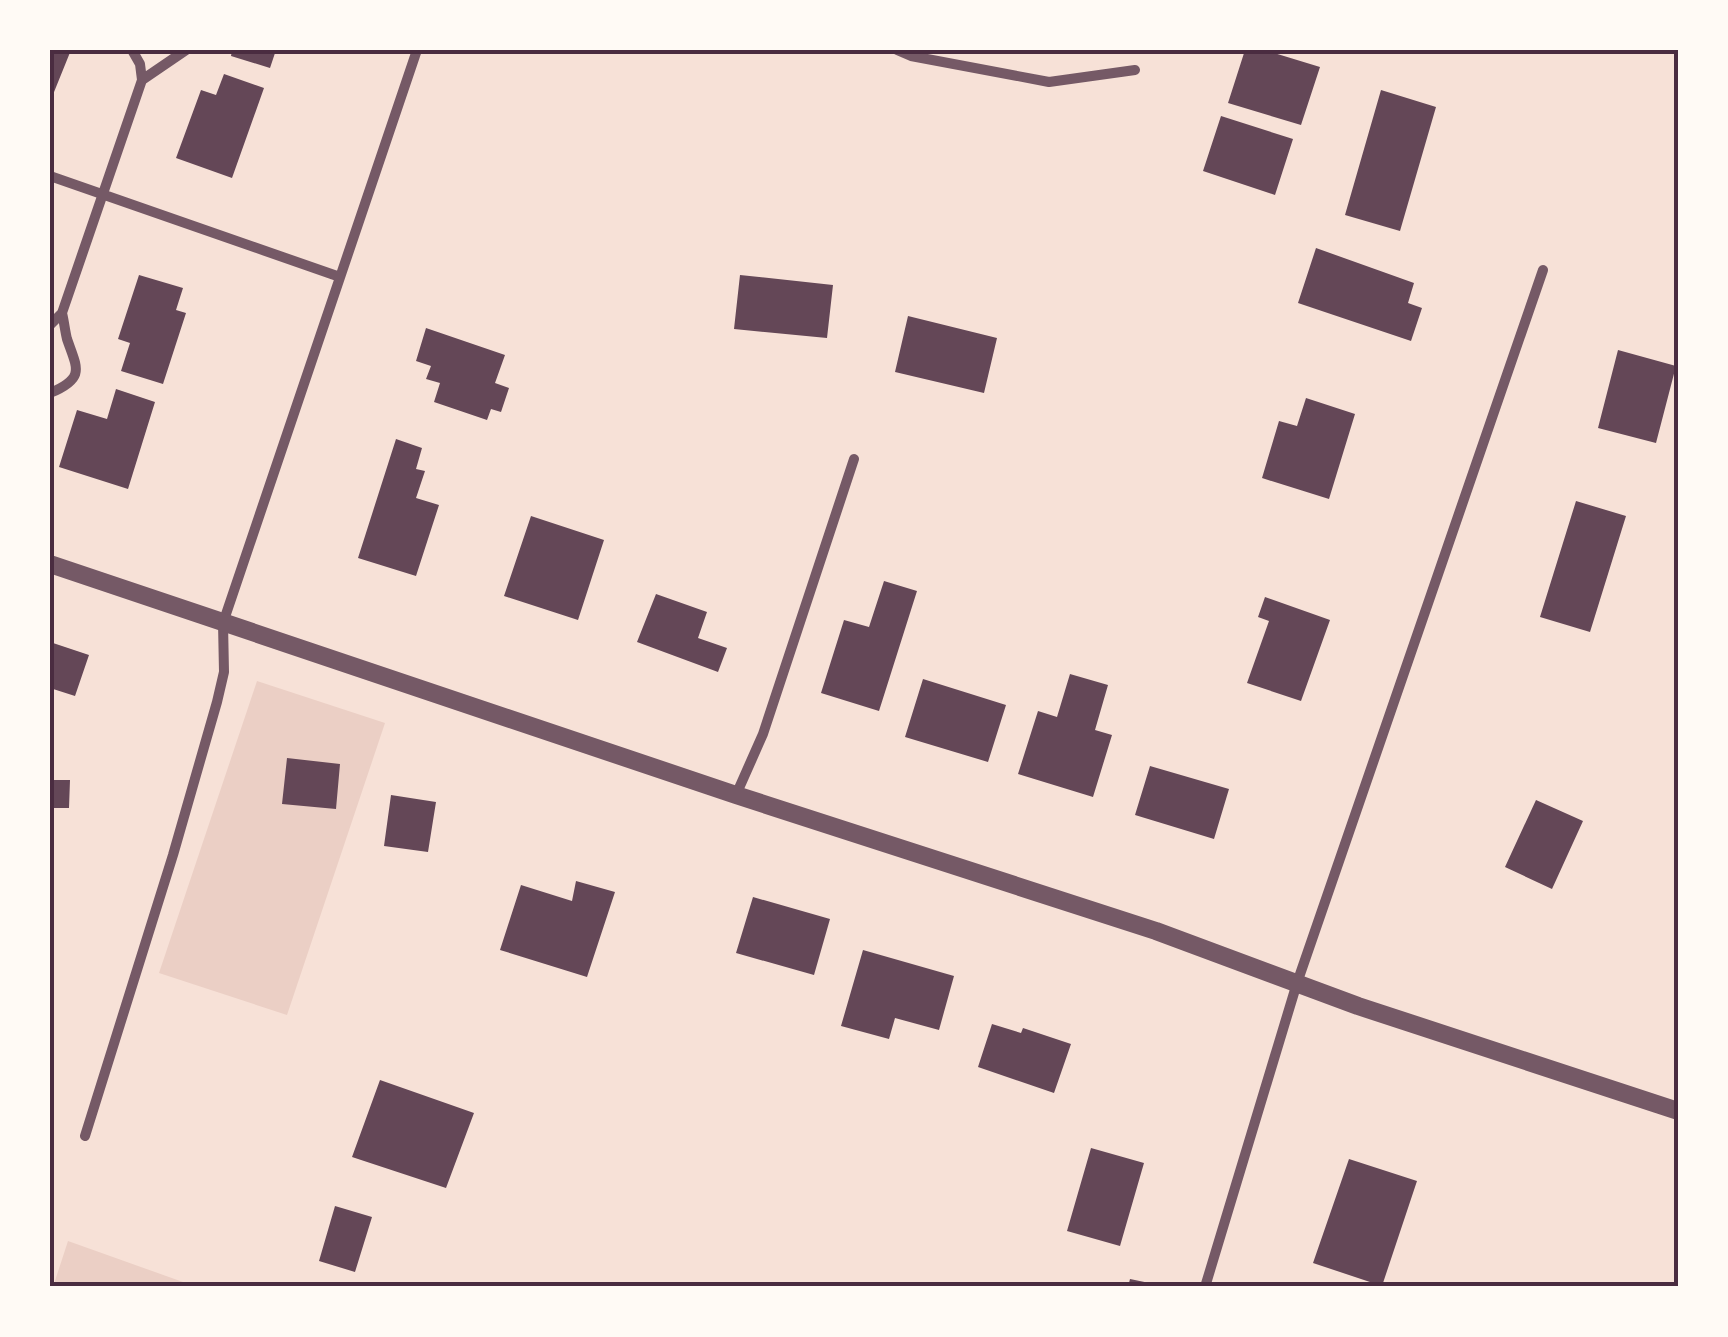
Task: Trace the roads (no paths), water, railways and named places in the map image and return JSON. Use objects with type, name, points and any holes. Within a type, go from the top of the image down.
[{"type":"street","points":[[50,325],[62,313],[142,80],[140,64],[132,50]]},
{"type":"street","points":[[142,80],[186,50]]},
{"type":"street","points":[[85,1136],[174,854],[217,702],[224,672],[223,623],[416,50]]},
{"type":"street","points":[[897,50],[1049,82],[1135,70]]},
{"type":"street","points":[[50,176],[340,277]]},
{"type":"street","points":[[1205,1287],[1297,982],[1543,270]]},
{"type":"street","points":[[50,393],[66,386],[76,374],[78,358],[68,340],[62,313]]},
{"type":"street","points":[[736,795],[763,734],[854,459]]},
{"type":"street","points":[[50,564],[1156,932],[1358,1006],[1678,1111]]}]
